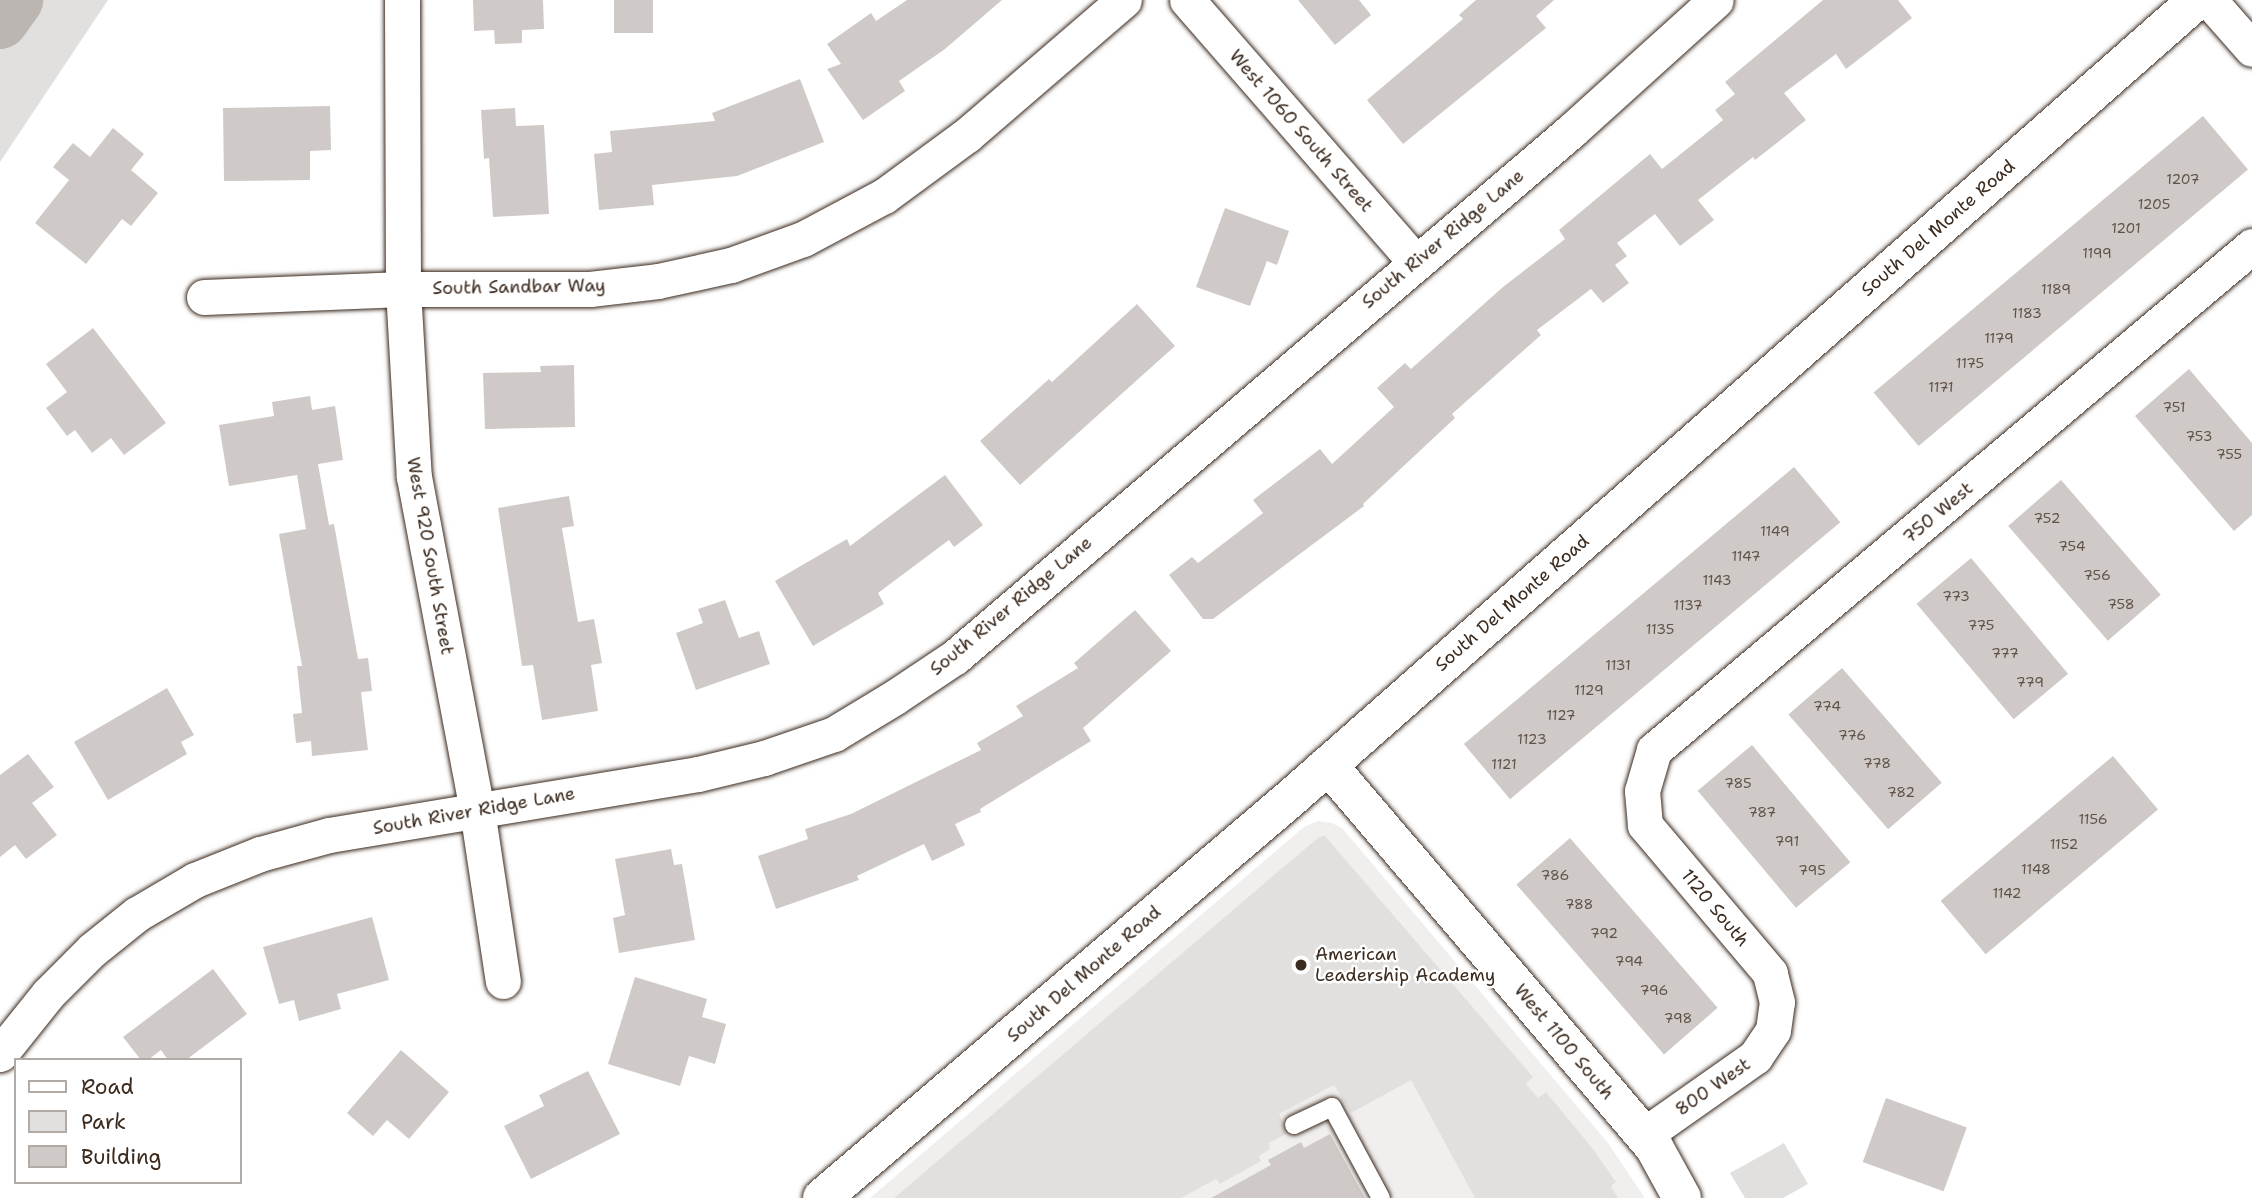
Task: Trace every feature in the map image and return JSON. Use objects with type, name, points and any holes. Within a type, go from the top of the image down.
[{"type":"street","name":"West 920 South Street","points":[[402,0],[403,289],[414,477],[477,810],[503,981]]},
{"type":"street","name":"South Sandbar Way","points":[[204,297],[403,289],[590,289],[658,281],[731,265],[803,239],[884,196],[956,142],[1124,0]]},
{"type":"street","name":"West 1060 South Street","points":[[1186,0],[1415,261]]},
{"type":"street","name":"South River Ridge Lane","points":[[0,1054],[48,994],[92,950],[138,914],[195,880],[260,854],[329,835],[698,774],[764,758],[834,733],[955,657],[1415,261],[1571,131],[1716,0]]},
{"type":"street","name":"South Del Monte Road","points":[[822,1198],[1328,765],[2197,0]]},
{"type":"street","points":[[2209,0],[2252,49]]},
{"type":"street","name":"750 West","points":[[1642,791],[1654,750],[2252,246]]},
{"type":"street","name":"West 1100 South","points":[[1328,765],[1654,1147],[1682,1198]]},
{"type":"street","name":"1120 South","points":[[1642,791],[1645,824],[1770,972],[1777,1002],[1773,1030]]},
{"type":"street","name":"800 West","points":[[1644,1135],[1755,1057],[1773,1030]]},
{"type":"lane","points":[[1294,1125],[1332,1107],[1381,1198]]},
{"type":"shaded area","name":"American Leadership Academy","points":[[1318,821],[1332,823],[1343,829],[1608,1143],[1645,1198],[870,1198],[1304,827]]},
{"type":"green space","points":[[0,0],[108,0],[0,162]]},
{"type":"green space","name":"American Leadership Academy","points":[[1325,836],[1533,1077],[1526,1084],[1538,1098],[1546,1092],[1593,1149],[1616,1182],[1611,1186],[1618,1198],[1475,1198],[1411,1080],[1351,1113],[1334,1085],[1279,1114],[1288,1133],[1269,1143],[1270,1149],[1259,1156],[1261,1161],[1220,1184],[1216,1179],[1181,1198],[894,1198],[1319,837]]},
{"type":"green space","points":[[1784,1143],[1808,1184],[1783,1198],[1745,1198],[1730,1173]]},
{"type":"building","points":[[473,0],[543,0],[544,29],[522,30],[522,43],[495,44],[494,30],[474,31]]},
{"type":"building","points":[[614,0],[653,0],[653,33],[614,33]]},
{"type":"building","points":[[907,0],[1002,0],[945,49],[899,81],[905,91],[863,120],[827,69],[841,64],[827,44],[871,13],[876,21]]},
{"type":"building","points":[[1298,0],[1359,0],[1371,15],[1335,45]]},
{"type":"building","points":[[1476,0],[1554,0],[1536,16],[1546,28],[1403,144],[1367,100],[1463,19],[1459,15]]},
{"type":"building","points":[[1823,0],[1898,0],[1912,18],[1846,69],[1836,54],[1784,93],[1806,120],[1698,200],[1714,220],[1680,246],[1655,214],[1617,243],[1627,256],[1615,265],[1629,283],[1603,303],[1591,289],[1537,330],[1541,335],[1452,414],[1455,418],[1363,504],[1364,506],[1213,619],[1203,619],[1169,575],[1192,557],[1198,563],[1263,513],[1253,500],[1320,449],[1332,464],[1394,407],[1377,388],[1405,363],[1411,369],[1503,287],[1565,239],[1559,230],[1650,154],[1662,169],[1723,120],[1715,110],[1735,94],[1725,82]]},
{"type":"building","points":[[800,79],[824,142],[737,176],[652,185],[654,205],[599,210],[594,154],[612,152],[610,131],[715,121],[712,113]]},
{"type":"building","points":[[330,106],[331,150],[310,151],[310,180],[224,181],[223,108]]},
{"type":"building","points":[[515,108],[516,126],[544,125],[549,214],[493,217],[489,158],[484,159],[481,110]]},
{"type":"building","points":[[2203,116],[2248,170],[1919,446],[1874,392]]},
{"type":"building","points":[[113,128],[144,154],[131,170],[158,193],[131,226],[122,219],[86,264],[35,223],[69,180],[53,167],[73,143],[90,157]]},
{"type":"building","points":[[1225,208],[1289,231],[1277,265],[1267,261],[1250,306],[1196,287]]},
{"type":"building","points":[[1137,304],[1175,346],[1020,485],[980,441],[1049,379],[1052,382]]},
{"type":"building","points":[[93,328],[166,423],[124,455],[111,438],[92,453],[75,430],[67,436],[46,408],[67,392],[46,364]]},
{"type":"building","points":[[574,365],[575,427],[485,429],[483,373],[541,372],[540,366]]},
{"type":"building","points":[[2189,369],[2252,443],[2252,515],[2234,531],[2135,416]]},
{"type":"building","points":[[310,396],[312,410],[335,406],[343,460],[318,464],[329,525],[334,524],[358,659],[368,658],[372,691],[361,692],[368,750],[312,756],[311,741],[296,743],[293,714],[302,713],[297,666],[302,666],[279,534],[306,529],[297,475],[229,486],[219,425],[274,416],[272,402]]},
{"type":"building","points":[[1794,467],[1840,522],[1510,799],[1464,744]]},
{"type":"building","points":[[945,475],[983,525],[954,547],[949,540],[878,593],[884,604],[813,646],[775,581],[847,539],[850,546]]},
{"type":"building","points":[[2061,480],[2161,595],[2108,641],[2008,526]]},
{"type":"building","points":[[569,496],[574,526],[562,528],[578,622],[594,619],[602,663],[591,665],[598,711],[542,720],[533,665],[522,666],[498,508]]},
{"type":"building","points":[[1971,558],[2068,674],[2014,719],[1917,604]]},
{"type":"building","points":[[725,600],[739,638],[759,631],[770,664],[696,690],[676,633],[703,623],[698,609]]},
{"type":"building","points":[[1135,610],[1171,651],[1083,728],[1091,741],[980,809],[981,812],[955,824],[965,845],[932,861],[924,844],[857,876],[859,880],[776,909],[758,856],[808,839],[805,829],[851,814],[981,750],[977,743],[1023,716],[1016,706],[1078,668],[1074,663]]},
{"type":"building","points":[[1842,668],[1942,783],[1888,829],[1788,715]]},
{"type":"building","points":[[167,688],[194,735],[181,742],[187,754],[108,800],[74,742]]},
{"type":"building","points":[[1752,745],[1850,862],[1796,908],[1698,791]]},
{"type":"building","points":[[28,754],[54,787],[32,803],[57,835],[26,859],[15,845],[0,857],[0,775]]},
{"type":"building","points":[[2113,756],[2158,810],[1986,954],[1941,901]]},
{"type":"building","points":[[1570,838],[1718,1008],[1664,1054],[1516,885]]},
{"type":"building","points":[[671,849],[674,865],[682,864],[695,940],[619,953],[613,918],[625,915],[615,859]]},
{"type":"building","points":[[372,917],[389,980],[337,994],[341,1009],[299,1021],[294,1000],[279,1004],[263,947]]},
{"type":"building","points":[[213,969],[247,1014],[189,1058],[167,1058],[161,1050],[151,1058],[139,1058],[123,1037]]},
{"type":"building","points":[[635,977],[707,999],[702,1017],[726,1024],[715,1064],[689,1056],[680,1086],[608,1064]]},
{"type":"building","points":[[401,1050],[449,1092],[409,1139],[387,1120],[373,1136],[347,1113]]},
{"type":"building","points":[[588,1071],[620,1134],[531,1179],[504,1126],[544,1106],[539,1095]]},
{"type":"building","points":[[1886,1098],[1967,1127],[1944,1191],[1863,1162]]},
{"type":"building","points":[[1330,1134],[1365,1198],[1211,1198],[1271,1165],[1268,1160],[1301,1142],[1304,1148]]},
{"type":"waterway","points":[[0,21],[15,0]]},
{"type":"place","name":"American Leadership Academy","points":[[1301,965]]}]
